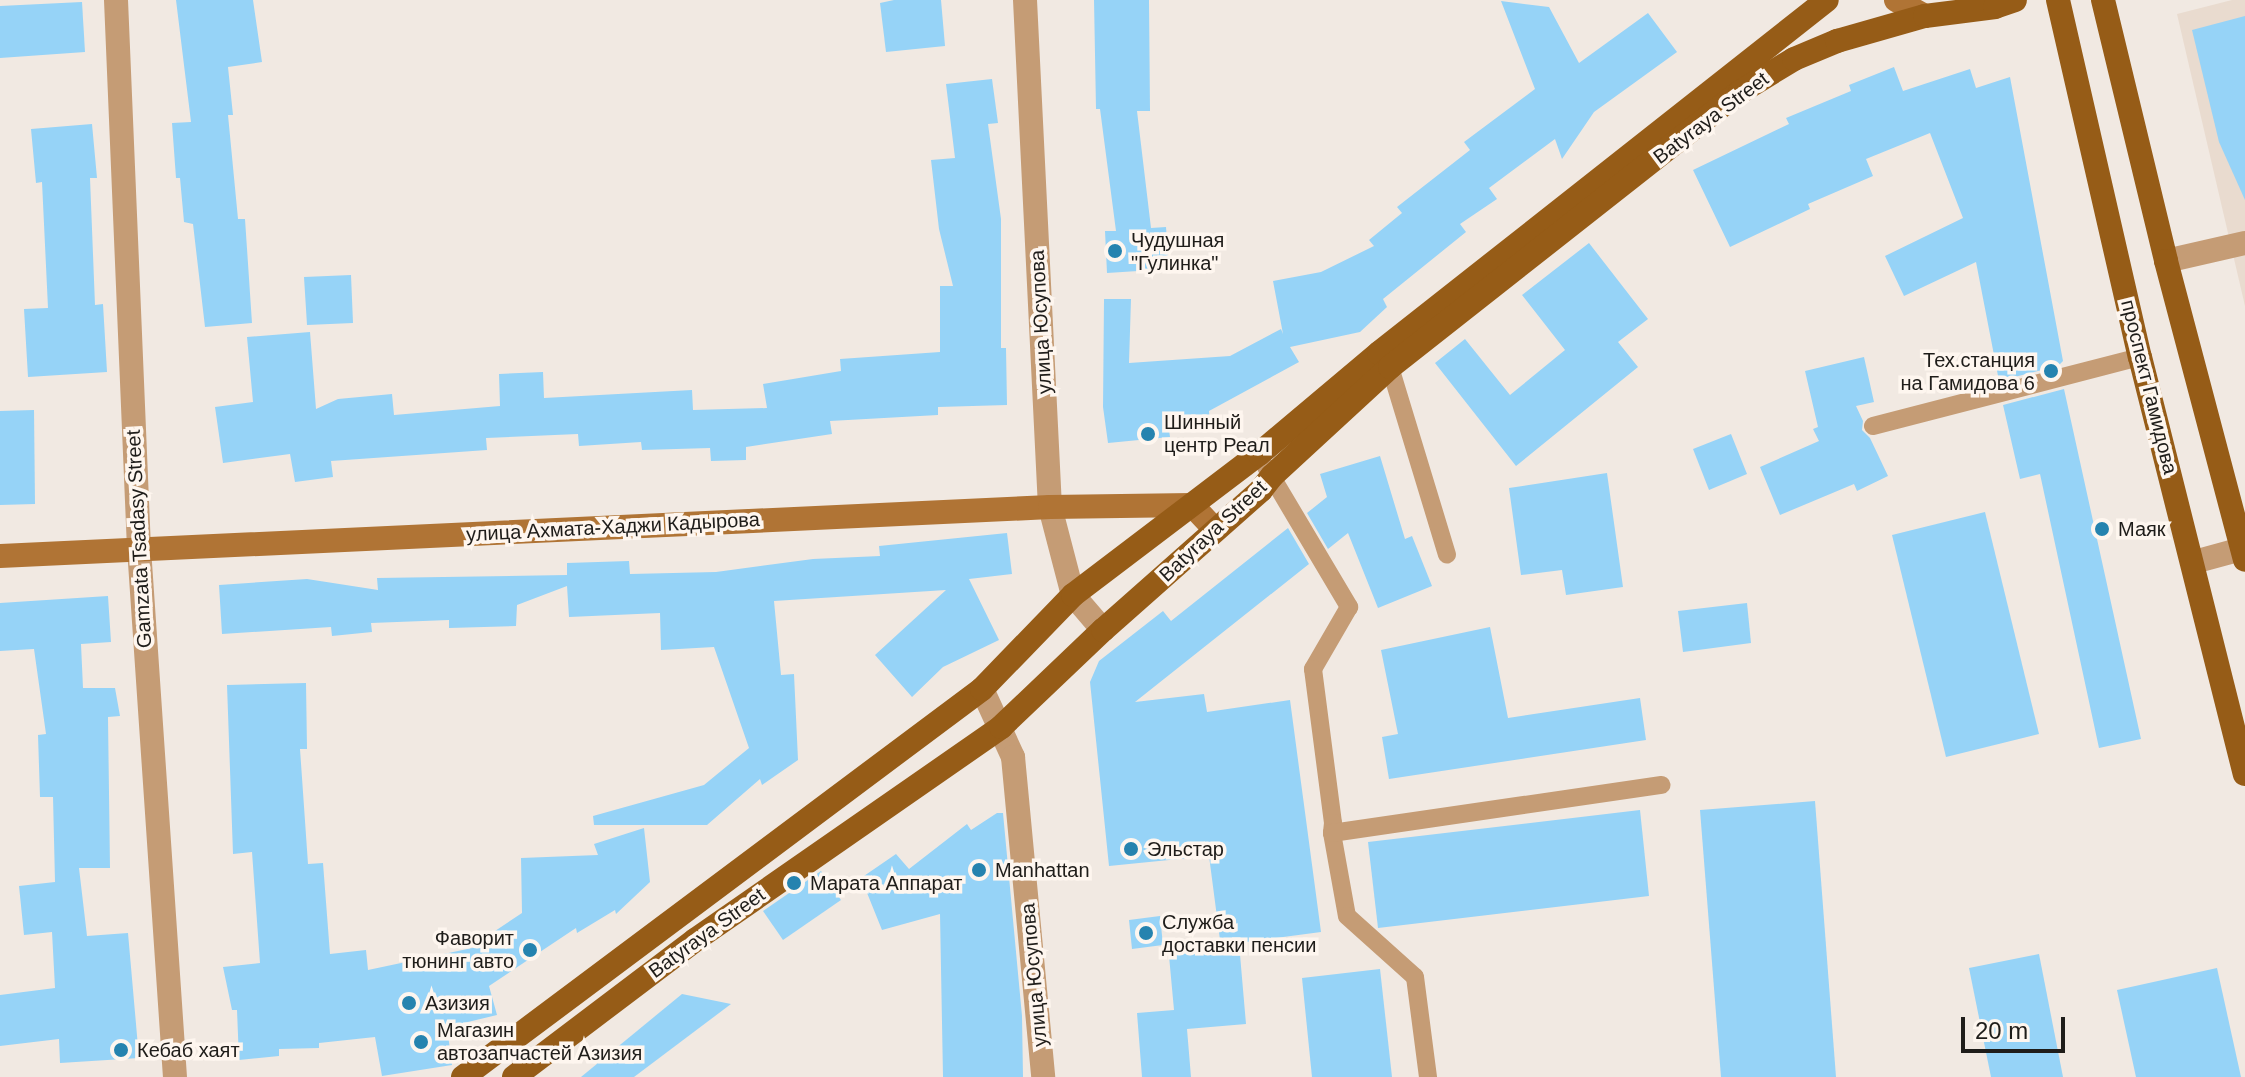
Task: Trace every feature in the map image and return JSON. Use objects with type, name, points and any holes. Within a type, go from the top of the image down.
[{"type":"main road","points":[[1896,0],[1925,16]]},
{"type":"main road","name":"Batyraya Street","points":[[463,1077],[982,689],[1073,595],[1740,92],[1794,59],[1837,41],[1925,16],[1995,7],[2015,0]]},
{"type":"main road","name":"проспект Гамидова","points":[[2058,0],[2140,357],[2245,774]]},
{"type":"main road","points":[[2103,0],[2166,261],[2244,554]]},
{"type":"main road","name":"Batyraya Street","points":[[514,1077],[695,940],[1001,727],[1103,630],[1261,490],[1384,360],[1820,6]]},
{"type":"main road","name":"улица Ахмата-Хаджи Кадырова","points":[[0,556],[1050,507],[1192,505]]},
{"type":"main road","points":[[1192,505],[1215,530]]},
{"type":"street","name":"Gamzata Tsadasy Street","points":[[116,0],[139,548],[175,1077]]},
{"type":"street","name":"улица Юсупова","points":[[1025,0],[1050,507],[1073,595],[1103,630]]},
{"type":"street","points":[[2166,261],[2245,243]]},
{"type":"street","points":[[2194,562],[2244,554]]},
{"type":"street","name":"улица Юсупова","points":[[982,689],[1013,757],[1043,1077]]},
{"type":"lane","points":[[1873,426],[2140,357]]},
{"type":"lane","points":[[1384,360],[1447,555]]},
{"type":"lane","points":[[1259,454],[1349,607],[1313,669],[1332,833],[1347,916],[1415,977],[1428,1077]]},
{"type":"lane","points":[[1332,833],[1662,785]]},
{"type":"shaded area","points":[[2232,0],[2245,0],[2245,306],[2177,14]]},
{"type":"building","points":[[176,0],[253,0],[262,62],[228,67],[233,115],[228,115],[238,219],[245,219],[252,323],[205,327],[193,224],[184,222],[180,178],[176,178],[172,123],[191,122]]},
{"type":"building","points":[[941,0],[945,46],[886,52],[880,3]]},
{"type":"building","points":[[1094,0],[1149,0],[1150,111],[1137,111],[1151,228],[1166,227],[1169,269],[1107,273],[1105,231],[1116,231],[1100,109],[1096,109]]},
{"type":"building","points":[[1501,1],[1549,7],[1579,63],[1648,13],[1677,52],[1594,112],[1562,159],[1555,139],[1489,188],[1497,199],[1460,224],[1466,232],[1383,299],[1387,307],[1360,332],[1290,347],[1299,362],[1209,411],[1210,427],[1169,430],[1170,437],[1108,443],[1103,407],[1104,299],[1131,299],[1129,363],[1230,356],[1281,329],[1283,334],[1273,281],[1321,272],[1374,246],[1369,240],[1402,213],[1397,207],[1470,150],[1464,142],[1535,89]]},
{"type":"building","points":[[82,2],[85,52],[0,58],[0,6]]},
{"type":"building","points":[[2245,16],[2245,200],[2219,142],[2192,30]]},
{"type":"building","points":[[1894,67],[1903,91],[1970,69],[1976,88],[2010,77],[2063,361],[2058,366],[1999,381],[1976,262],[1904,296],[1885,256],[1963,218],[1930,133],[1866,159],[1873,176],[1808,204],[1810,209],[1730,247],[1693,170],[1789,124],[1786,118],[1851,91],[1849,85]]},
{"type":"building","points":[[992,79],[998,123],[988,124],[1001,219],[1001,348],[1006,348],[1007,405],[938,407],[938,415],[830,421],[832,434],[746,447],[746,460],[711,461],[710,448],[642,450],[641,442],[579,446],[578,434],[486,438],[487,450],[331,461],[333,477],[295,482],[290,454],[223,463],[215,407],[253,402],[247,337],[310,332],[316,409],[338,399],[392,394],[394,415],[500,406],[499,374],[543,372],[544,398],[692,390],[693,410],[767,408],[763,384],[841,371],[840,359],[940,352],[940,286],[953,286],[939,229],[931,160],[955,158],[946,84]]},
{"type":"building","points":[[92,124],[97,178],[90,178],[95,305],[103,304],[107,372],[28,377],[24,309],[48,308],[42,182],[36,183],[31,129]]},
{"type":"building","points":[[1589,243],[1648,319],[1618,342],[1638,367],[1516,466],[1435,363],[1465,339],[1510,395],[1565,350],[1522,295]]},
{"type":"building","points":[[351,275],[353,323],[307,325],[304,277]]},
{"type":"building","points":[[1864,357],[1874,402],[1856,406],[1863,421],[1862,430],[1870,438],[1888,476],[1857,491],[1854,484],[1780,515],[1760,467],[1819,441],[1813,429],[1818,427],[1805,371]]},
{"type":"building","points":[[2064,389],[2141,739],[2099,748],[2040,474],[2020,479],[2003,405]]},
{"type":"building","points":[[34,410],[35,504],[0,505],[0,411]]},
{"type":"building","points":[[1731,434],[1747,474],[1709,490],[1693,449]]},
{"type":"building","points":[[1380,456],[1405,539],[1412,536],[1432,586],[1378,608],[1348,533],[1328,549],[1307,513],[1327,497],[1320,474]]},
{"type":"building","points":[[1607,473],[1623,587],[1566,595],[1562,570],[1521,575],[1509,488]]},
{"type":"building","points":[[1985,512],[2039,734],[1946,757],[1892,535]]},
{"type":"building","points":[[1288,528],[1309,564],[1135,702],[1204,694],[1207,712],[1290,700],[1321,932],[1239,943],[1246,1024],[1187,1029],[1191,1077],[1142,1077],[1137,1013],[1174,1010],[1168,945],[1220,940],[1209,856],[1109,866],[1090,682],[1099,661],[1163,611],[1171,621]]},
{"type":"building","points":[[1007,533],[1012,574],[969,579],[999,640],[943,667],[912,697],[875,655],[946,590],[774,601],[781,675],[794,674],[798,760],[762,785],[760,779],[707,825],[594,825],[593,816],[704,785],[749,748],[714,647],[661,650],[660,613],[569,617],[567,586],[517,605],[516,626],[449,628],[449,620],[371,623],[372,632],[332,636],[331,627],[222,634],[219,585],[307,579],[378,590],[377,578],[567,575],[567,563],[629,561],[630,574],[716,572],[813,559],[880,556],[879,546]]},
{"type":"building","points":[[108,596],[111,642],[81,644],[83,688],[115,688],[120,716],[108,717],[110,868],[79,868],[87,936],[128,933],[139,1058],[60,1063],[59,1039],[0,1046],[0,995],[55,988],[52,932],[24,935],[19,886],[55,882],[53,797],[40,797],[38,735],[46,734],[34,649],[0,651],[0,603]]},
{"type":"building","points":[[1747,603],[1751,643],[1683,652],[1678,611]]},
{"type":"building","points":[[1490,627],[1508,718],[1640,698],[1646,740],[1389,779],[1382,737],[1398,734],[1381,650]]},
{"type":"building","points":[[306,683],[307,749],[300,749],[308,864],[323,863],[330,954],[366,950],[368,970],[491,944],[489,935],[522,913],[521,858],[598,855],[594,844],[644,828],[650,882],[616,914],[615,910],[577,933],[576,928],[489,986],[497,1015],[447,1027],[452,1065],[382,1076],[375,1037],[319,1043],[319,1048],[279,1049],[279,1056],[239,1060],[237,1010],[232,1010],[223,967],[260,963],[252,852],[233,854],[227,685]]},
{"type":"building","points":[[1815,801],[1836,1077],[1721,1077],[1700,810]]},
{"type":"building","points":[[1640,810],[1649,896],[1378,928],[1368,842]]},
{"type":"building","points":[[997,813],[1003,813],[1022,1016],[1023,1077],[943,1077],[940,914],[882,930],[861,878],[896,854],[909,869],[967,824],[971,830]]},
{"type":"building","points":[[821,871],[841,900],[783,940],[763,911]]},
{"type":"building","name":"Служба доставки пенсии","points":[[1160,916],[1163,945],[1132,949],[1129,920]]},
{"type":"building","points":[[2039,954],[2063,1077],[1991,1077],[1969,968]]},
{"type":"building","points":[[2217,968],[2241,1077],[2136,1077],[2117,990]]},
{"type":"building","points":[[1380,969],[1392,1077],[1312,1077],[1302,978]]},
{"type":"building","points":[[682,994],[731,1004],[634,1077],[581,1077]]},
{"type":"place","name":"Чудушная \"Гулинка\"","points":[[1115,251]]},
{"type":"place","name":"Тех.станция на Гамидова 6","points":[[2051,371]]},
{"type":"place","name":"Шинный центр Реал","points":[[1148,434]]},
{"type":"place","name":"Маяк","points":[[2102,529]]},
{"type":"place","name":"Эльстар","points":[[1131,849]]},
{"type":"place","name":"Manhattan","points":[[979,870]]},
{"type":"place","name":"Марата Аппарат","points":[[794,883]]},
{"type":"place","name":"Служба доставки пенсии","points":[[1146,933]]},
{"type":"place","name":"Фаворит тюнинг авто","points":[[530,950]]},
{"type":"place","name":"Азизия","points":[[409,1003]]},
{"type":"place","name":"Магазин автозапчастей Азизия","points":[[421,1042]]},
{"type":"place","name":"Кебаб хаят","points":[[121,1050]]}]
